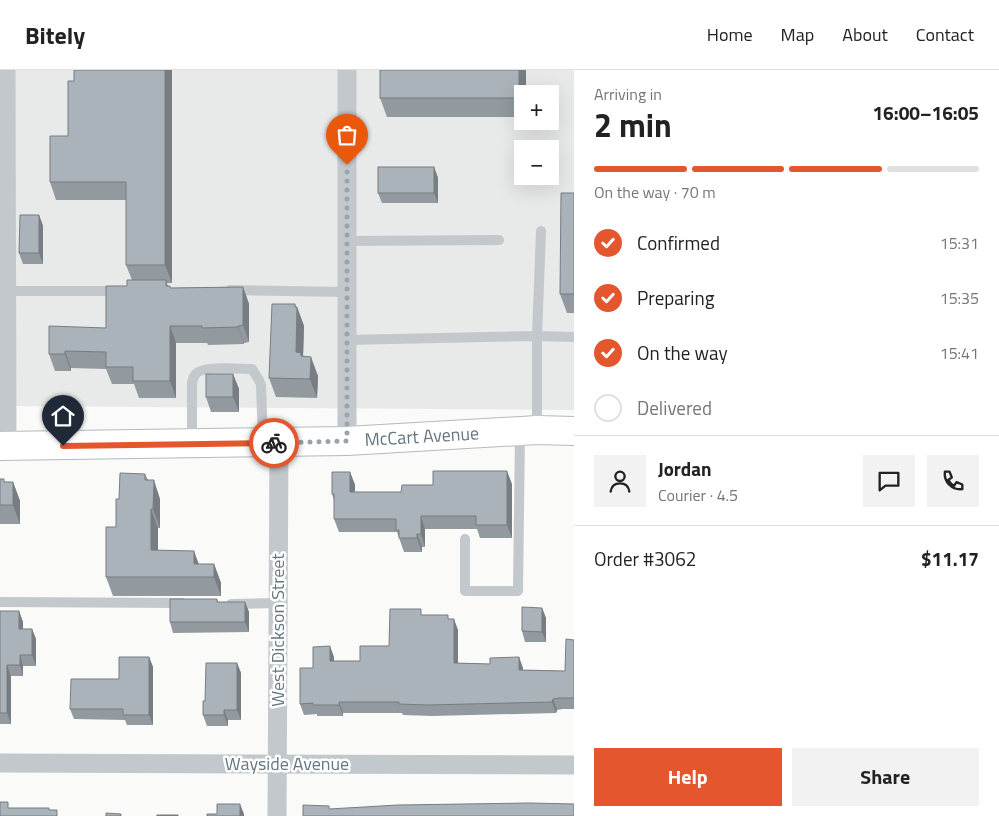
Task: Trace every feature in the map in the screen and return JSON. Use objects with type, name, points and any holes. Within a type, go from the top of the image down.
[{"type":"main road","name":"McCart Avenue","points":[[4,446],[271,443],[347,441],[528,431],[574,431]]},
{"type":"street","points":[[4,446],[6,70]]},
{"type":"street","points":[[347,70],[347,441]]},
{"type":"street","name":"West Dickson Street","points":[[271,443],[278,603],[277,816]]},
{"type":"street","name":"Wayside Avenue","points":[[0,763],[574,765]]},
{"type":"lane","points":[[465,539],[465,591],[518,592],[528,431],[538,336],[541,231]]},
{"type":"lane","points":[[347,242],[499,240]]},
{"type":"lane","points":[[4,287],[130,291]]},
{"type":"lane","points":[[222,290],[346,292]]},
{"type":"lane","points":[[346,340],[574,336]]},
{"type":"lane","points":[[192,444],[192,383],[195,375],[200,370],[236,368],[252,369],[259,380],[271,443]]},
{"type":"lane","points":[[0,602],[194,604]]},
{"type":"lane","points":[[224,604],[278,603]]},
{"type":"shaded area","points":[[0,70],[574,70],[574,410],[0,406]]},
{"type":"building","points":[[74,70],[165,70],[165,265],[126,265],[126,182],[50,182],[50,136],[68,136],[68,81],[74,81]]},
{"type":"building","points":[[380,70],[519,70],[519,85],[514,85],[514,98],[380,98]]},
{"type":"building","points":[[378,167],[434,167],[434,193],[378,193]]},
{"type":"building","points":[[561,193],[574,193],[574,294],[560,294]]},
{"type":"building","points":[[20,215],[39,215],[39,253],[19,253]]},
{"type":"building","points":[[127,280],[166,280],[166,286],[170,286],[170,288],[243,287],[243,325],[238,327],[202,328],[202,326],[170,326],[170,381],[133,381],[133,367],[106,367],[106,352],[65,351],[65,354],[49,354],[49,326],[106,328],[106,286],[127,286]]},
{"type":"building","points":[[272,304],[295,304],[295,307],[297,307],[296,352],[301,353],[301,356],[311,357],[310,379],[269,378]]},
{"type":"building","points":[[206,374],[233,374],[233,397],[206,397]]},
{"type":"building","points":[[433,471],[507,471],[507,525],[476,525],[476,516],[421,516],[421,534],[417,534],[417,538],[399,538],[399,530],[396,530],[396,519],[334,519],[332,472],[350,472],[350,492],[401,492],[402,485],[433,485]]},
{"type":"building","points":[[120,473],[145,474],[145,480],[154,480],[153,509],[151,509],[151,550],[194,551],[194,564],[214,564],[214,577],[106,577],[106,527],[116,527],[116,499],[119,499]]},
{"type":"building","points":[[0,479],[4,479],[4,482],[13,482],[13,505],[0,505]]},
{"type":"building","points":[[170,599],[217,599],[217,602],[245,602],[245,622],[170,622]]},
{"type":"building","points":[[522,607],[542,608],[542,632],[522,631]]},
{"type":"building","points":[[390,609],[421,609],[421,615],[448,615],[448,619],[454,619],[454,663],[490,664],[490,658],[519,657],[519,670],[565,671],[566,639],[574,640],[574,698],[553,699],[552,702],[428,705],[399,704],[399,702],[339,702],[339,705],[300,704],[300,668],[313,668],[313,647],[330,646],[330,661],[360,661],[360,646],[389,646]]},
{"type":"building","points":[[0,611],[19,611],[19,629],[32,629],[32,655],[20,655],[20,665],[7,665],[7,713],[0,713]]},
{"type":"building","points":[[119,657],[149,657],[149,715],[123,715],[123,709],[70,709],[71,679],[119,679]]},
{"type":"building","points":[[206,663],[237,663],[237,710],[224,710],[224,715],[203,715]]},
{"type":"building","points":[[0,802],[8,802],[8,808],[49,808],[49,810],[57,810],[57,816],[0,816]]},
{"type":"building","points":[[217,804],[240,804],[240,816],[207,816],[207,814],[217,814]]},
{"type":"building","points":[[574,804],[574,816],[303,816],[303,805],[329,806],[329,809],[398,805]]},
{"type":"building","points":[[106,813],[121,814],[121,816],[106,816]]},
{"type":"building","points":[[178,815],[178,816],[157,816]]},
{"type":"way so far","points":[[274,443],[347,441],[347,165]]},
{"type":"route","points":[[63,446],[274,443]]}]
